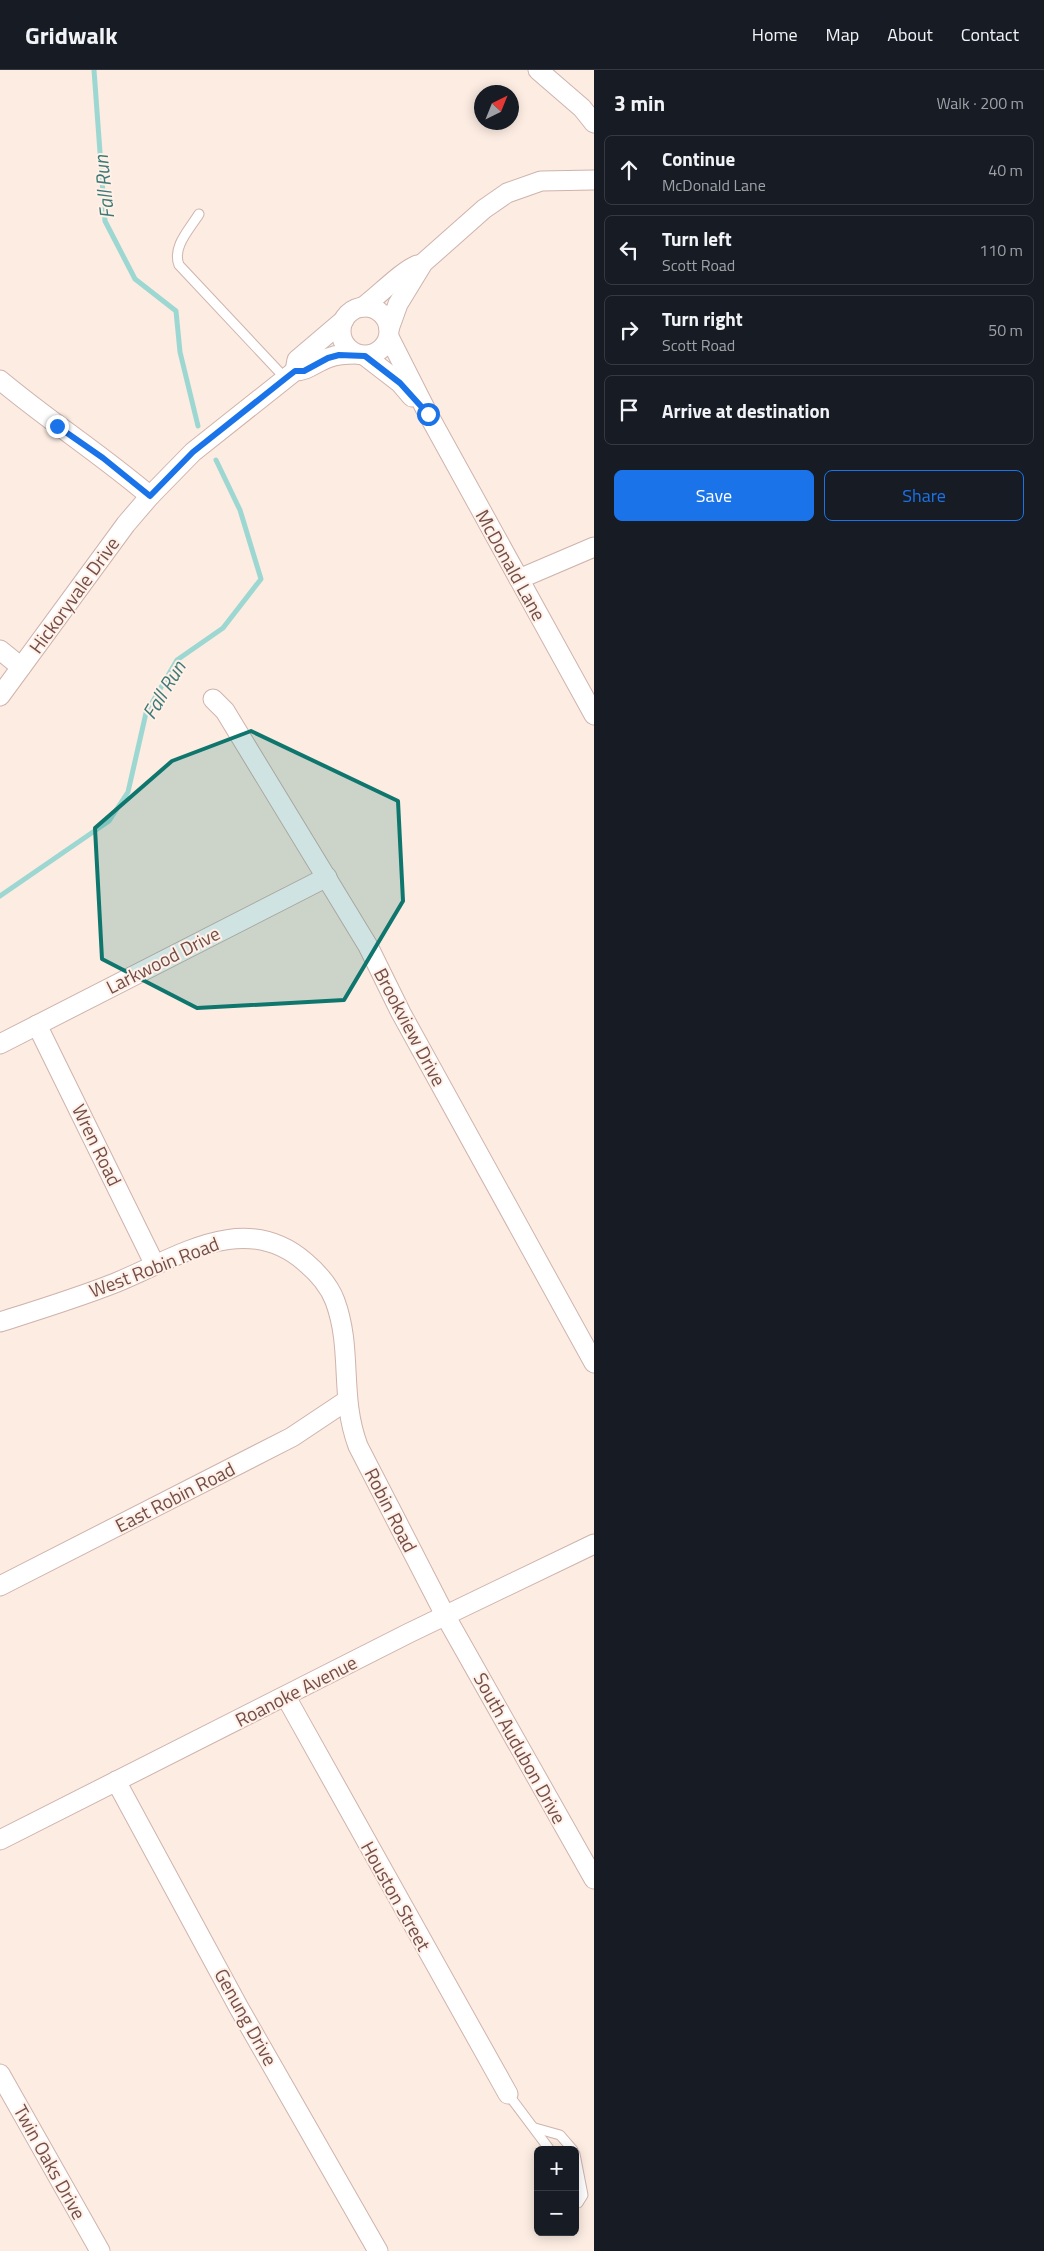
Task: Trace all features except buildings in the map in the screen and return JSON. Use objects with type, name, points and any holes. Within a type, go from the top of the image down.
[{"type":"street","points":[[538,70],[582,108],[594,123]]},
{"type":"street","points":[[290,375],[304,371],[328,358],[339,355],[361,355],[380,350],[389,333],[398,304],[423,263],[484,208],[506,193],[541,181],[594,180]]},
{"type":"street","points":[[290,375],[297,360],[344,320],[349,313],[363,307],[381,294],[410,268],[423,263]]},
{"type":"street","points":[[363,307],[370,307],[384,315],[389,333]]},
{"type":"street","points":[[344,320],[341,328],[344,344],[361,355]]},
{"type":"street","name":"McDonald Lane","points":[[389,333],[428,414],[594,715]]},
{"type":"street","name":"McDonald Lane","points":[[361,355],[400,383],[428,414]]},
{"type":"street","name":"Hickoryvale Drive","points":[[0,696],[126,524],[150,496],[193,452],[290,375]]},
{"type":"street","points":[[0,380],[57,426],[103,458],[150,496]]},
{"type":"street","points":[[519,580],[594,547]]},
{"type":"street","points":[[0,650],[21,667]]},
{"type":"street","name":"Brookview Drive","points":[[213,699],[225,711],[368,946],[401,1013],[594,1363]]},
{"type":"street","name":"Larkwood Drive","points":[[0,1044],[327,876]]},
{"type":"street","name":"Wren Road","points":[[37,1025],[156,1265]]},
{"type":"street","name":"West Robin Road","points":[[0,1322],[82,1295],[190,1250],[226,1239],[262,1240],[280,1246],[297,1256],[325,1282],[334,1299],[344,1332],[346,1401]]},
{"type":"street","name":"East Robin Road","points":[[0,1586],[292,1437],[346,1401]]},
{"type":"street","name":"Robin Road","points":[[346,1401],[352,1430],[358,1446],[446,1617]]},
{"type":"street","name":"Roanoke Avenue","points":[[0,1840],[594,1544]]},
{"type":"street","name":"South Audubon Drive","points":[[446,1617],[594,1879]]},
{"type":"street","name":"Houston Street","points":[[286,1697],[508,2094]]},
{"type":"street","name":"Genung Drive","points":[[116,1781],[239,2008],[378,2251]]},
{"type":"street","name":"Twin Oaks Drive","points":[[0,2074],[100,2251]]},
{"type":"lane","points":[[199,214],[179,246],[176,256],[178,266],[290,375]]},
{"type":"lane","points":[[508,2094],[547,2146]]},
{"type":"lane","points":[[535,2128],[560,2134],[570,2146]]},
{"type":"lane","points":[[579,2174],[583,2195],[579,2201]]},
{"type":"highlighted area","points":[[251,731],[398,801],[403,901],[344,1000],[197,1008],[102,959],[95,828],[172,761]]},
{"type":"waterway","name":"Fall Run","points":[[94,70],[105,221],[135,279],[176,311],[180,352],[198,426]]},
{"type":"waterway","name":"Fall Run","points":[[0,896],[109,821],[128,792],[146,713],[177,660],[223,628],[261,579],[240,510],[216,460]]},
{"type":"route","points":[[57,426],[103,458],[150,496],[193,452],[295,371],[304,371],[328,358],[357,354],[365,356],[400,383],[428,414]]}]
